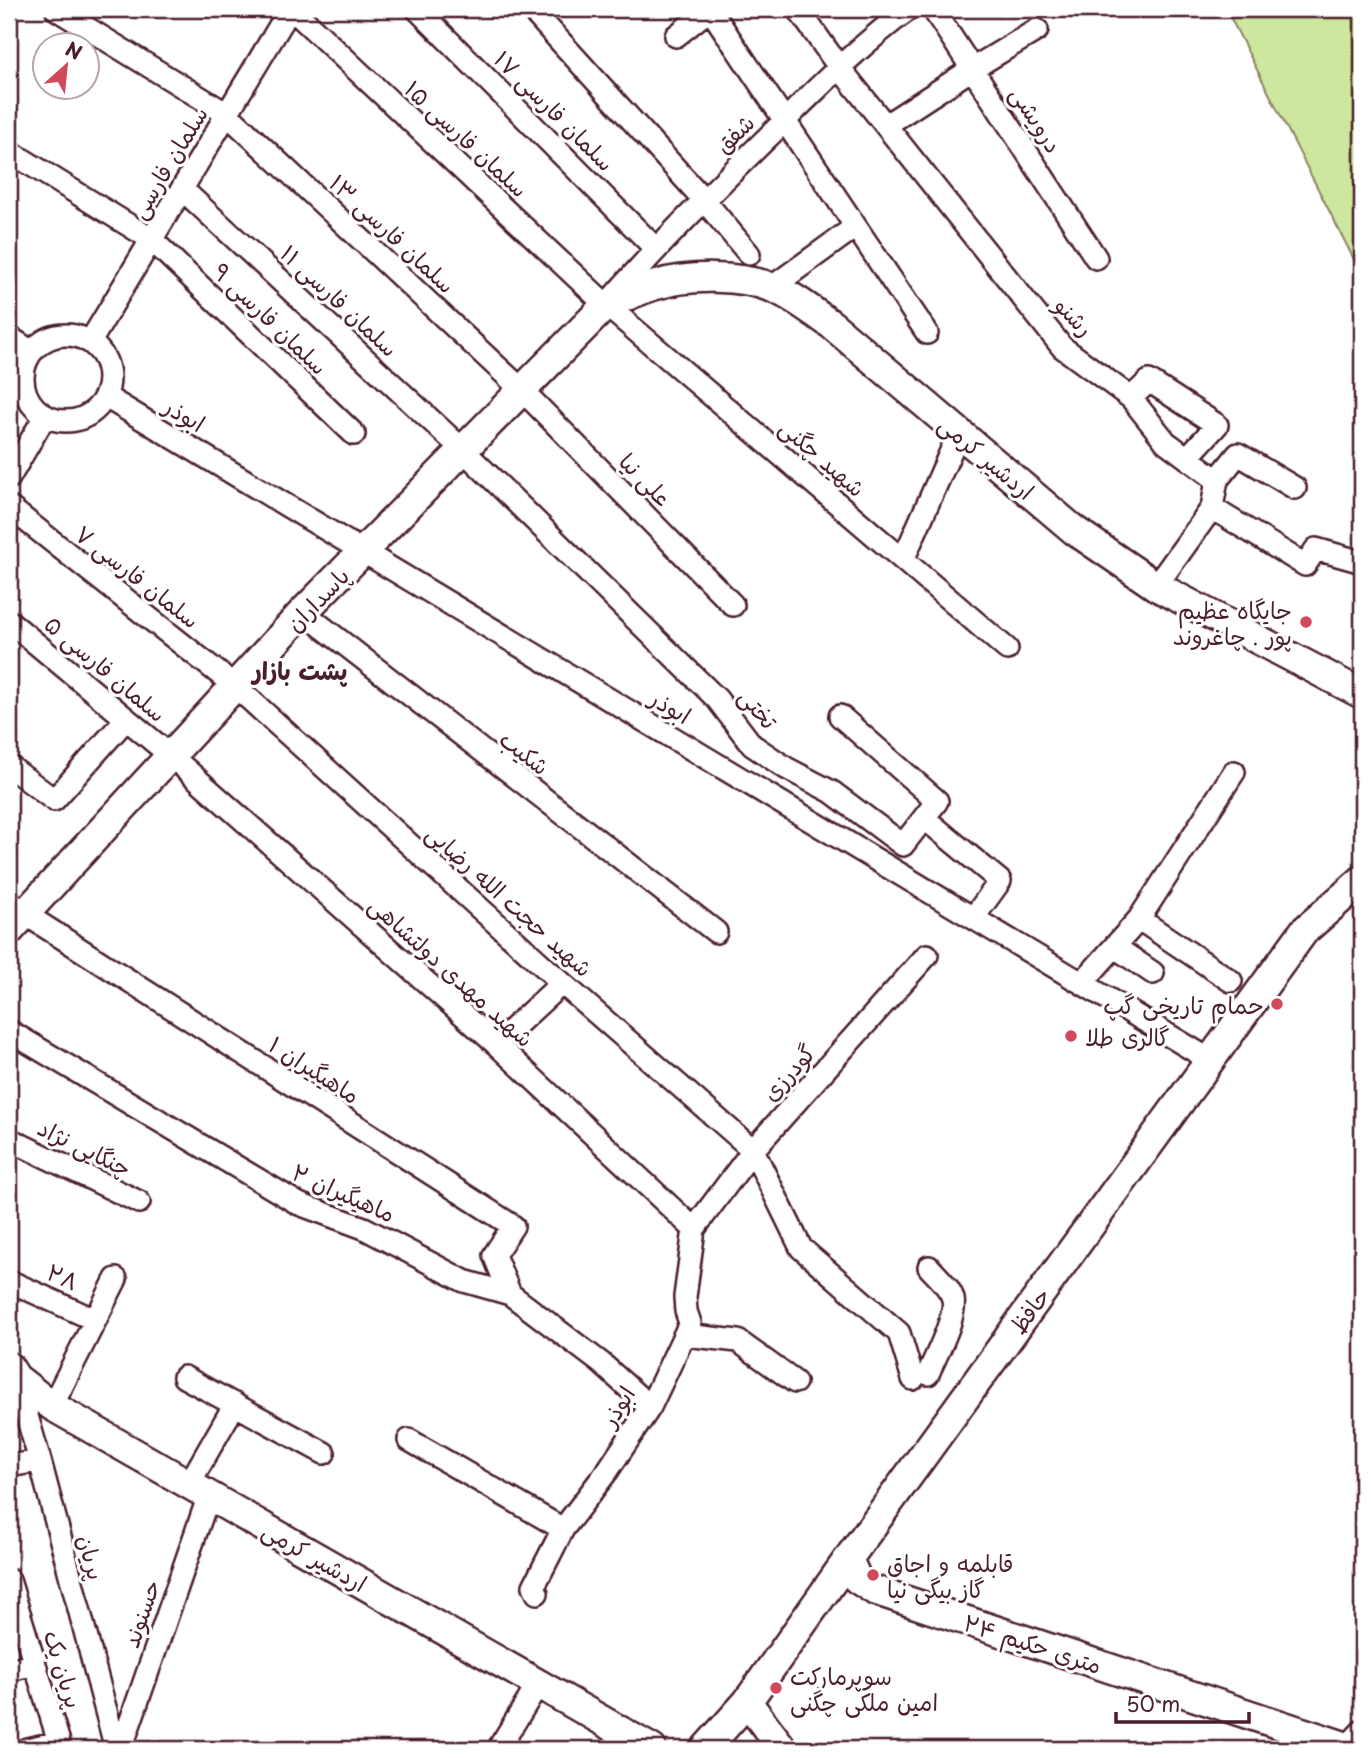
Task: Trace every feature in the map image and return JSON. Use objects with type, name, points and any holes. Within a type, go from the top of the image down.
[{"type":"main road","name":"اردشیر کرمی","points":[[606,305],[657,284],[703,278],[747,281],[772,287],[790,296],[832,325],[1074,530],[1156,586],[1362,694]]},
{"type":"main road","name":"پاسداران","points":[[14,916],[171,756],[303,612],[606,305]]},
{"type":"main road","name":"حافظ","points":[[705,1749],[747,1702],[826,1589],[1304,931],[1362,880]]},
{"type":"main road","name":"اردشیر کرمی","points":[[11,1375],[52,1406],[539,1684],[622,1739],[652,1749]]},
{"type":"main road","name":"۲۴ متری حکیم","points":[[848,1559],[857,1578],[874,1590],[1354,1743]]},
{"type":"main road","name":"۲۴ متری حکیم","points":[[826,1589],[910,1620],[1296,1749]]},
{"type":"main road","points":[[747,1702],[783,1749]]},
{"type":"street","name":"سلمان فارسی ۱۳","points":[[56,9],[227,114],[522,390]]},
{"type":"street","name":"سلمان فارسی","points":[[90,342],[291,9]]},
{"type":"street","name":"سلمان فارسی ۱۵","points":[[291,9],[606,305]]},
{"type":"street","name":"سلمان فارسی ۱۷","points":[[417,9],[655,247]]},
{"type":"street","points":[[531,9],[704,200],[749,254]]},
{"type":"street","points":[[676,36],[710,9],[927,333]]},
{"type":"street","name":"رشنو","points":[[798,9],[839,67],[1062,347],[1131,398],[1166,442],[1217,480]]},
{"type":"street","name":"شفق","points":[[606,305],[655,247],[839,67],[875,34],[909,9]]},
{"type":"street","name":"درویشی","points":[[933,9],[1096,258]]},
{"type":"street","points":[[886,125],[1037,30]]},
{"type":"street","name":"سلمان فارسی ۹","points":[[9,151],[151,239],[354,433]]},
{"type":"street","name":"سلمان فارسی ۱۱","points":[[182,189],[463,450]]},
{"type":"street","points":[[772,287],[855,227]]},
{"type":"street","name":"شهید چگنی","points":[[606,305],[1007,649]]},
{"type":"street","points":[[78,336],[90,342],[106,360],[110,385],[106,397],[87,417],[66,421],[46,416],[34,407],[26,394],[23,379],[25,365],[32,352],[41,342],[53,337],[78,336]]},
{"type":"street","points":[[9,337],[32,352]]},
{"type":"street","points":[[1131,398],[1149,381],[1217,425],[1187,458]]},
{"type":"street","name":"علی نیا","points":[[522,390],[733,605]]},
{"type":"street","name":"ابوذر","points":[[106,397],[1210,1060]]},
{"type":"street","points":[[9,478],[46,416]]},
{"type":"street","points":[[903,560],[959,433]]},
{"type":"street","name":"تختی","points":[[463,450],[717,699],[752,745],[786,768],[832,792],[903,845],[924,818]]},
{"type":"street","points":[[1156,586],[1212,508],[1217,480],[1238,454],[1295,488]]},
{"type":"street","name":"سلمان فارسی ۷","points":[[9,507],[235,686]]},
{"type":"street","points":[[1212,508],[1305,565],[1316,549],[1362,562]]},
{"type":"street","name":"شکیب","points":[[303,612],[716,932]]},
{"type":"street","name":"سلمان فارسی ۵","points":[[9,621],[171,756]]},
{"type":"street","name":"شهید حجت الله رضایی","points":[[235,686],[562,983],[753,1150]]},
{"type":"street","points":[[840,716],[937,801],[924,818],[1000,881],[974,916]]},
{"type":"street","points":[[9,766],[54,800],[127,719]]},
{"type":"street","name":"شهید مهدی دولتشاهی","points":[[171,756],[496,1044],[694,1229]]},
{"type":"street","points":[[1082,983],[1139,919],[1234,772]]},
{"type":"street","name":"ماهیگیران ۱","points":[[14,916],[513,1226],[494,1255],[510,1294]]},
{"type":"street","points":[[1139,919],[1231,981]]},
{"type":"street","points":[[1115,947],[1153,973]]},
{"type":"street","name":"گودرزی","points":[[694,1229],[753,1150],[927,956]]},
{"type":"street","points":[[496,1044],[562,983]]},
{"type":"street","name":"ماهیگیران ۲","points":[[9,1031],[299,1204],[364,1228],[464,1282],[510,1294],[601,1363],[650,1406]]},
{"type":"street","name":"چنگایی نژاد","points":[[9,1139],[139,1202]]},
{"type":"street","points":[[753,1150],[801,1248],[899,1333],[920,1376],[949,1327],[954,1300],[929,1267]]},
{"type":"street","name":"ابوذر","points":[[537,1593],[534,1586],[564,1529],[608,1470],[650,1406],[685,1335],[690,1323],[685,1297],[694,1229]]},
{"type":"street","points":[[52,1406],[116,1279]]},
{"type":"street","name":"۲۸","points":[[9,1281],[95,1320]]},
{"type":"street","points":[[685,1335],[738,1341],[795,1382]]},
{"type":"street","name":"پریان","points":[[11,1375],[40,1461],[116,1749]]},
{"type":"street","points":[[184,1377],[324,1453]]},
{"type":"street","name":"حسنوند","points":[[121,1749],[199,1490],[235,1404]]},
{"type":"street","points":[[409,1440],[564,1529]]},
{"type":"street","points":[[9,1466],[40,1461]]},
{"type":"street","name":"پریان یک","points":[[9,1580],[59,1742],[27,1749]]},
{"type":"street","points":[[9,1670],[35,1664]]},
{"type":"street","points":[[498,1749],[539,1684]]},
{"type":"green space","points":[[1226,9],[1362,9],[1362,275]]},
{"type":"place","name":"جایگاه عظیم پور . چاغروند","points":[[1306,622]]},
{"type":"place","name":"حمام تاریخی گپ","points":[[1277,1004]]},
{"type":"place","name":"گالری طلا","points":[[1071,1036]]},
{"type":"place","name":"قابلمه و اجاق گاز بیگی نیا","points":[[873,1575]]},
{"type":"place","name":"سوپرمارکت امین ملکی چگنی","points":[[776,1688]]},
{"type":"district","name":"پشت بازار","points":[[300,670]]}]
